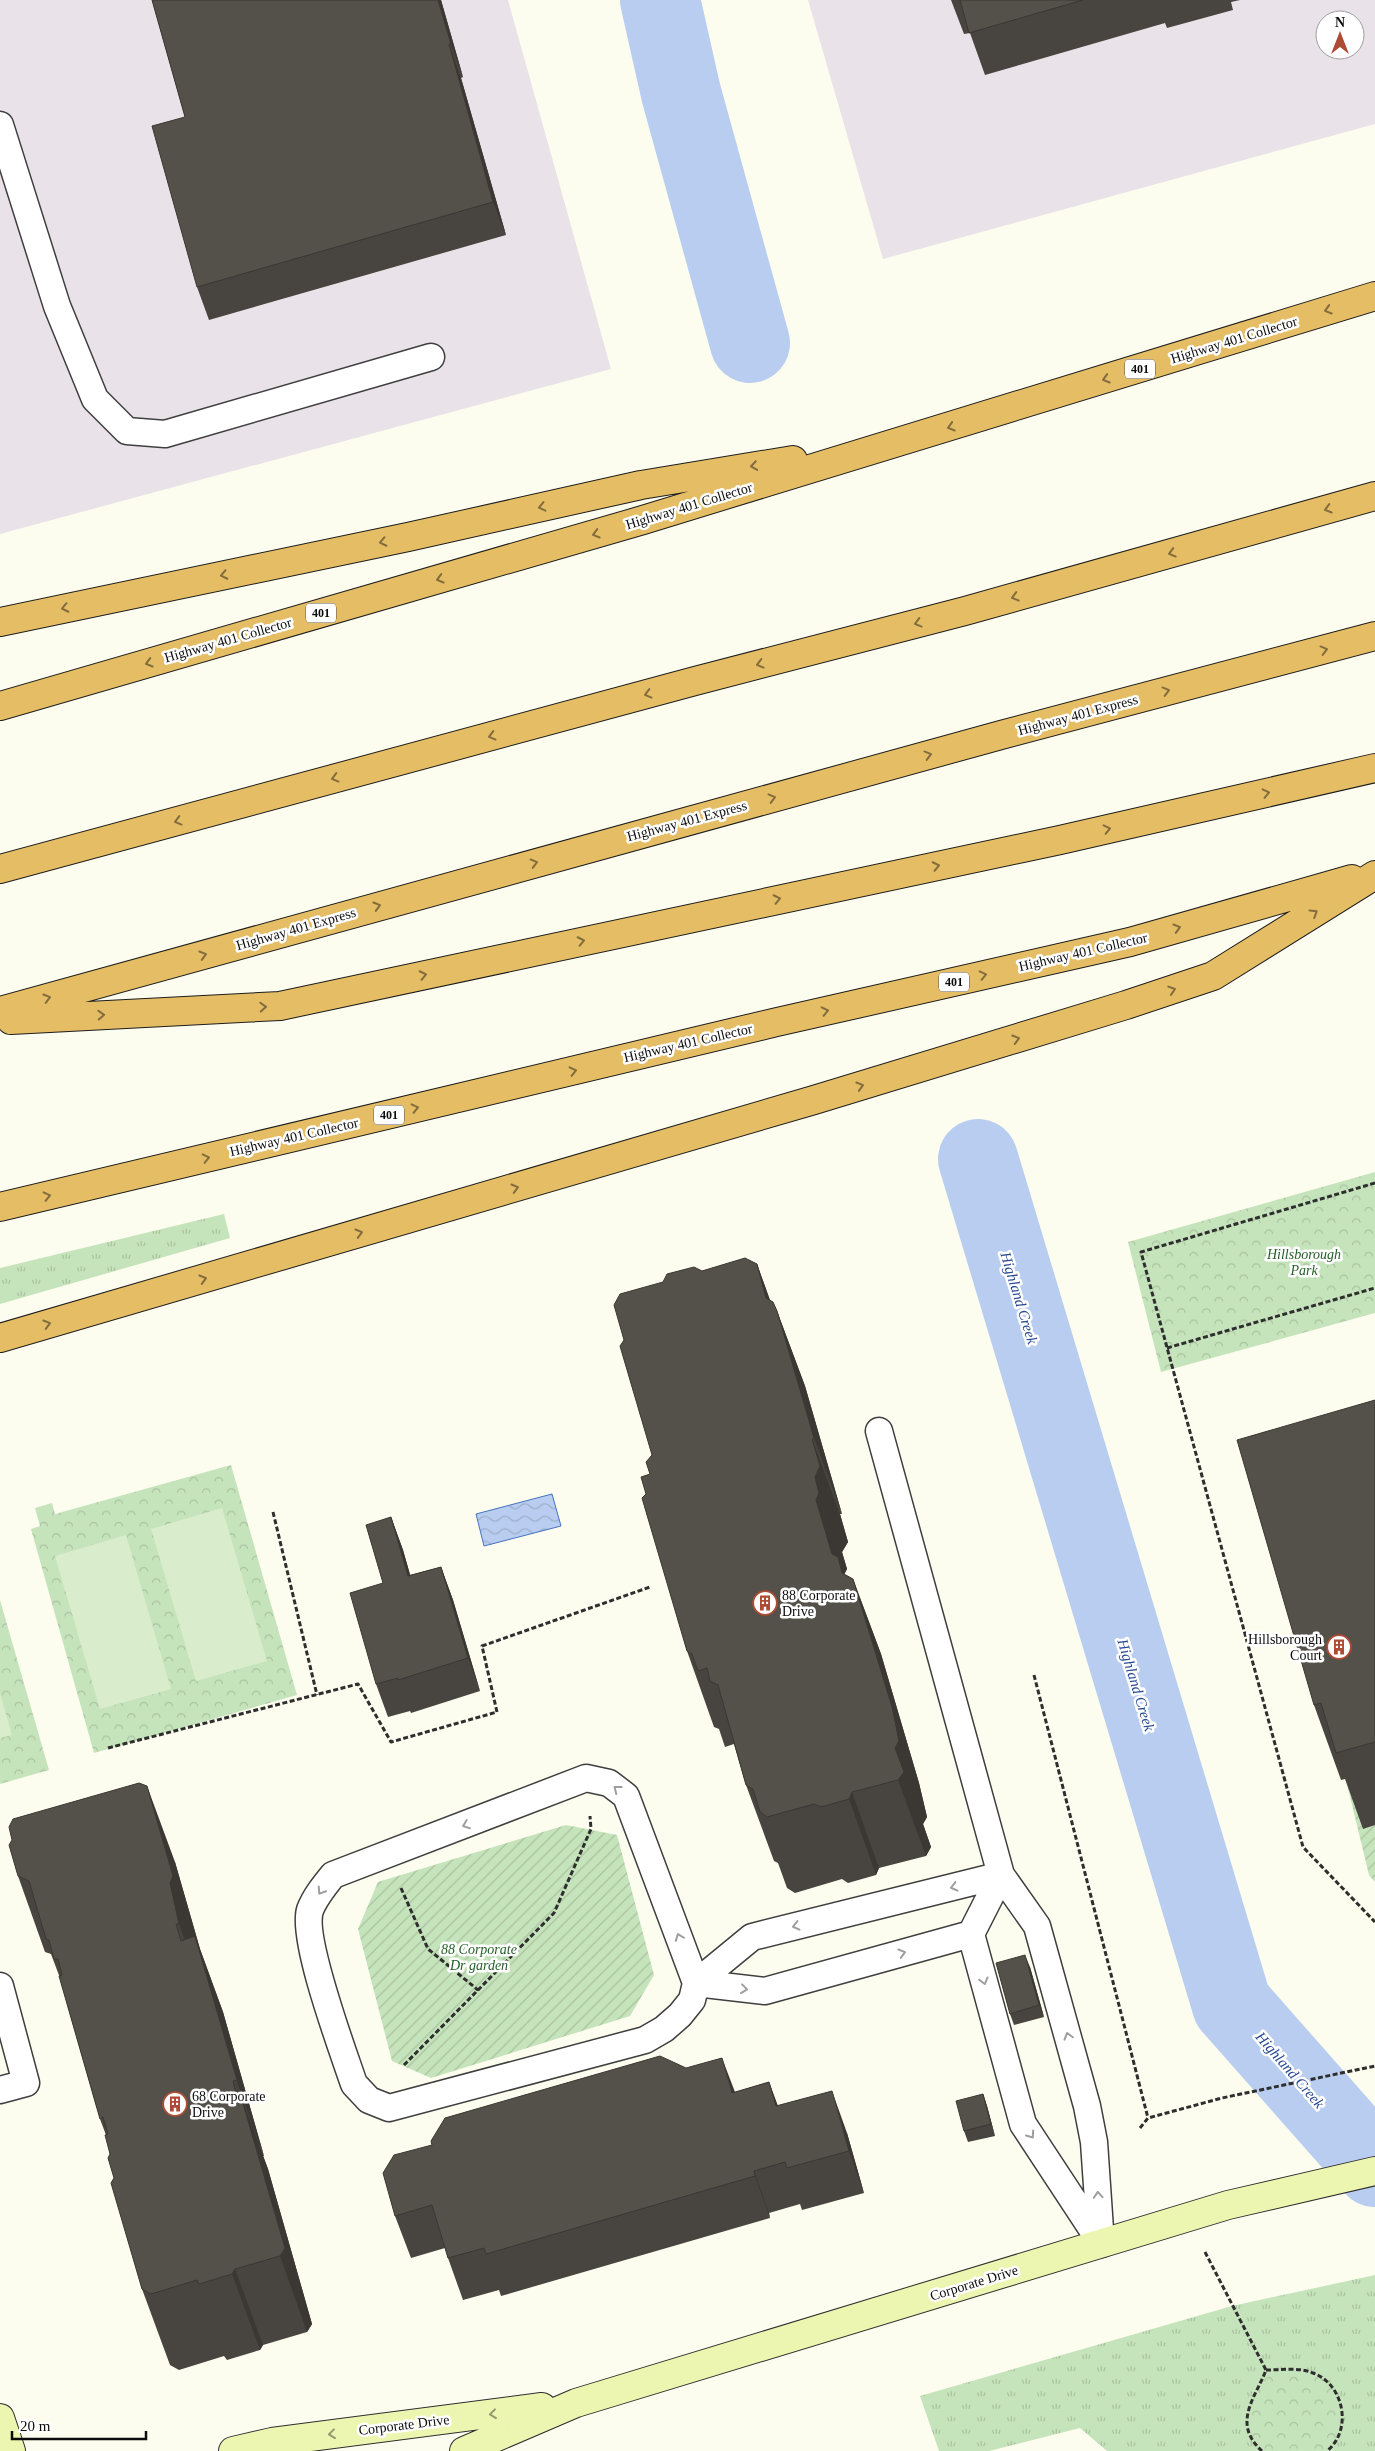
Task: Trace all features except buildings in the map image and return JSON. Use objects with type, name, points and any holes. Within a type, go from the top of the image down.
[{"type":"highway","name":"Highway 401 Collector","points":[[0,706],[643,520],[1375,296]]},
{"type":"highway","points":[[0,622],[408,537],[641,485],[906,441]]},
{"type":"highway","points":[[0,869],[696,681],[965,611],[1375,496]]},
{"type":"highway","name":"Highway 401 Express","points":[[0,1012],[1001,735],[1375,636]]},
{"type":"highway","points":[[0,1021],[280,1006],[1060,840],[1375,768]]},
{"type":"highway","name":"Highway 401 Collector","points":[[0,1207],[778,1022],[1130,942],[1375,874]]},
{"type":"highway","points":[[0,1338],[804,1103],[1116,1008],[1213,976],[1375,874]]},
{"type":"street","name":"Corporate Drive","points":[[464,2451],[576,2403],[1245,2200],[1375,2172]]},
{"type":"street","name":"Corporate Drive","points":[[233,2451],[272,2442],[576,2403]]},
{"type":"street","points":[[0,2418],[12,2451]]},
{"type":"lane","points":[[0,125],[57,306],[95,399],[127,431],[165,434],[431,357]]},
{"type":"lane","points":[[880,1431],[1002,1875],[1036,1926],[1087,2106],[1094,2142],[1101,2244]]},
{"type":"lane","points":[[586,1778],[609,1782],[626,1796],[696,1983],[692,2000],[680,2015],[664,2029],[645,2040],[390,2108],[370,2100],[354,2084],[312,1952],[310,1912],[319,1892],[333,1875],[586,1778]]},
{"type":"lane","points":[[1002,1875],[971,1934],[1023,2124],[1101,2244]]},
{"type":"lane","points":[[696,1983],[752,1937],[1002,1875]]},
{"type":"lane","points":[[696,1983],[764,1991],[971,1934]]},
{"type":"lane","points":[[0,1986],[26,2083],[0,2090]]},
{"type":"path","points":[[1375,1183],[1141,1252],[1303,1847],[1375,1922]]},
{"type":"path","points":[[1167,1348],[1375,1288]]},
{"type":"path","points":[[273,1512],[317,1695]]},
{"type":"path","points":[[108,1748],[358,1684],[391,1742],[497,1712],[482,1646],[650,1587]]},
{"type":"path","points":[[1034,1674],[1148,2118]]},
{"type":"path","points":[[390,2108],[405,2063],[554,1913],[591,1830],[586,1778]]},
{"type":"path","points":[[386,1856],[428,1949],[478,1990]]},
{"type":"path","points":[[1140,2128],[1148,2118],[1222,2098],[1374,2066]]},
{"type":"path","points":[[1188,2218],[1266,2370],[1261,2384],[1253,2394],[1248,2414],[1251,2436],[1262,2451]]},
{"type":"path","points":[[1266,2370],[1300,2370],[1315,2373],[1336,2391],[1342,2414],[1342,2426],[1338,2437],[1327,2451]]},
{"type":"shaded area","points":[[0,0],[508,0],[611,369],[0,534]]},
{"type":"shaded area","points":[[808,0],[1375,0],[1375,124],[883,259]]},
{"type":"green space","name":"Hillsborough Park","points":[[1375,1172],[1375,1313],[1161,1372],[1128,1242]]},
{"type":"green space","points":[[224,1214],[230,1238],[0,1304],[0,1268]]},
{"type":"green space","points":[[231,1465],[297,1695],[94,1753],[31,1529],[40,1526],[35,1508],[52,1503],[55,1514]]},
{"type":"green space","points":[[222,1508],[267,1661],[196,1681],[151,1529]]},
{"type":"green space","points":[[126,1535],[171,1689],[100,1709],[55,1556]]},
{"type":"green space","points":[[0,1600],[49,1770],[0,1784]]},
{"type":"green space","points":[[0,1693],[12,1735],[0,1738]]},
{"type":"green space","points":[[1375,1772],[1375,1882],[1369,1875],[1346,1780]]},
{"type":"green space","name":"88 Corporate Dr garden","points":[[566,1825],[617,1835],[654,1975],[630,2016],[431,2078],[392,2061],[358,1929],[378,1882]]},
{"type":"green space","points":[[1375,2275],[1375,2451],[1107,2451],[1080,2428],[989,2451],[939,2451],[920,2396],[1232,2306]]},
{"type":"green space","points":[[1274,2370],[1308,2371],[1324,2379],[1332,2387],[1338,2397],[1342,2420],[1340,2432],[1335,2442],[1327,2451],[1262,2451],[1253,2439],[1247,2416],[1250,2400],[1260,2384]]},
{"type":"water","points":[[552,1494],[561,1526],[484,1546],[476,1514]]},
{"type":"waterway","points":[[660,0],[681,93],[750,343]]},
{"type":"waterway","name":"Highland Creek","points":[[978,1159],[1232,2005],[1375,2167]]},
{"type":"place","name":"88 Corporate Drive","points":[[765,1603]]},
{"type":"place","name":"Hillsborough Court","points":[[1339,1647]]},
{"type":"place","name":"68 Corporate Drive","points":[[175,2104]]}]
